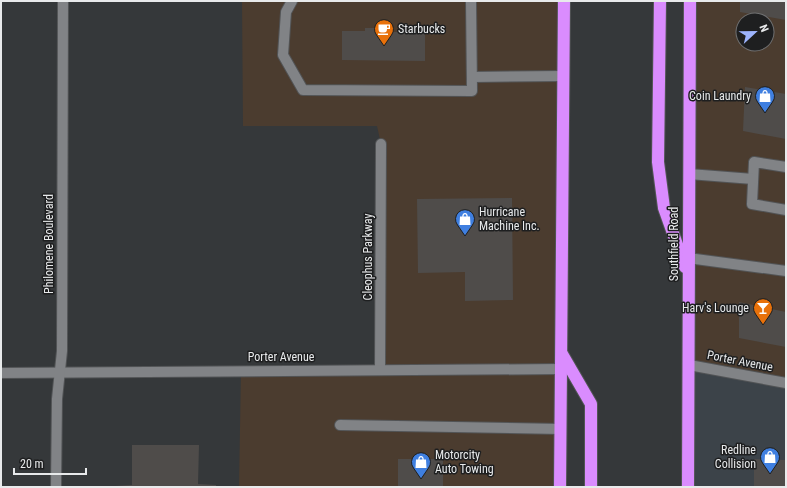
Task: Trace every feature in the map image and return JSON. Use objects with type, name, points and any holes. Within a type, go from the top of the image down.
[{"type":"highway","points":[[560,487],[564,1]]},
{"type":"highway","points":[[660,1],[658,162],[664,208],[688,276]]},
{"type":"highway","name":"Southfield Road","points":[[688,487],[690,1]]},
{"type":"highway","points":[[561,352],[591,404],[591,487]]},
{"type":"street","name":"Philomene Boulevard","points":[[56,487],[59,372],[62,343],[63,1]]},
{"type":"street","points":[[292,1],[286,12],[283,55],[303,90],[472,90],[471,1]]},
{"type":"street","points":[[472,77],[563,76]]},
{"type":"street","name":"Cleophus Parkway","points":[[380,370],[381,144]]},
{"type":"street","points":[[786,167],[754,162],[752,179],[752,204],[786,210]]},
{"type":"street","points":[[689,174],[752,179]]},
{"type":"street","points":[[688,258],[786,271]]},
{"type":"street","name":"Porter Avenue","points":[[689,365],[786,383]]},
{"type":"street","name":"Porter Avenue","points":[[1,373],[561,369]]},
{"type":"street","points":[[340,425],[561,429]]},
{"type":"shaded area","points":[[242,1],[564,1],[560,487],[239,487],[241,370],[380,370],[381,144],[377,126],[243,126]]},
{"type":"shaded area","points":[[690,1],[786,1],[786,383],[689,365]]},
{"type":"shaded area","points":[[689,365],[786,383],[786,487],[688,487]]},
{"type":"building","points":[[740,1],[786,1],[786,20],[775,18],[775,12],[740,12]]},
{"type":"building","name":"Starbucks","points":[[365,28],[391,28],[389,32],[425,32],[425,61],[342,60],[342,31],[365,31]]},
{"type":"building","name":"Coin Laundry","points":[[745,87],[786,94],[786,139],[743,131]]},
{"type":"building","name":"Hurricane Machine Inc.","points":[[512,198],[513,300],[465,301],[465,272],[418,273],[417,199]]},
{"type":"building","name":"Harv's Lounge","points":[[739,302],[786,312],[786,347],[739,338]]},
{"type":"building","points":[[132,445],[199,445],[198,484],[216,485],[216,487],[115,487],[132,485]]},
{"type":"building","points":[[398,459],[443,459],[443,487],[398,487]]},
{"type":"building","name":"Redline Collision","points":[[754,459],[786,460],[786,487],[754,487]]},
{"type":"place","name":"Starbucks","points":[[384,46]]},
{"type":"place","name":"Coin Laundry","points":[[765,113]]},
{"type":"place","name":"Hurricane Machine Inc.","points":[[465,236]]},
{"type":"place","name":"Harv's Lounge","points":[[763,325]]},
{"type":"place","name":"Redline Collision","points":[[770,474]]},
{"type":"place","name":"Motorcity Auto Towing","points":[[421,479]]}]
